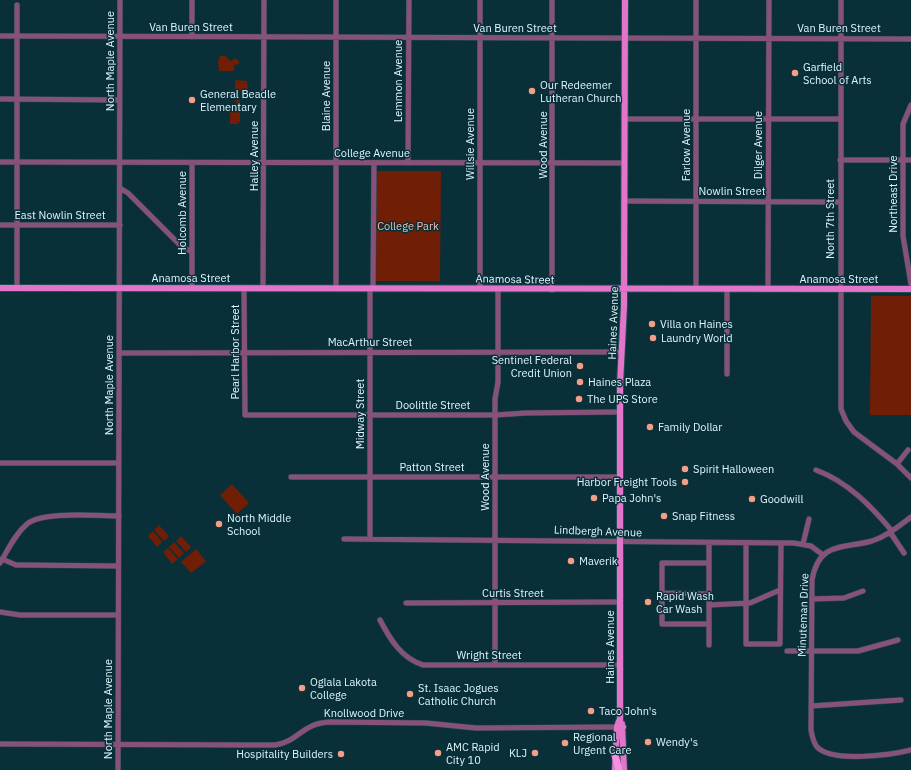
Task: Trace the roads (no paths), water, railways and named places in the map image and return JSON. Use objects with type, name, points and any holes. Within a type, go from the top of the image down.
[{"type":"highway","points":[[616,755],[616,770]]},
{"type":"main road","name":"Haines Avenue","points":[[620,727],[620,412],[624,290],[625,0]]},
{"type":"main road","name":"Anamosa Street","points":[[0,288],[336,288],[552,290],[911,289]]},
{"type":"main road","points":[[616,755],[620,727]]},
{"type":"main road","points":[[620,727],[624,767]]},
{"type":"street","name":"North Maple Avenue","points":[[118,770],[120,0]]},
{"type":"street","points":[[192,0],[192,37]]},
{"type":"street","name":"Halley Avenue","points":[[263,288],[264,0]]},
{"type":"street","name":"Blaine Avenue","points":[[336,0],[336,288]]},
{"type":"street","name":"Lemmon Avenue","points":[[408,163],[409,0]]},
{"type":"street","name":"Willsie Avenue","points":[[480,0],[480,289]]},
{"type":"street","name":"Wood Avenue","points":[[552,0],[552,290]]},
{"type":"street","name":"Farlow Avenue","points":[[696,0],[696,290]]},
{"type":"street","name":"Dilger Avenue","points":[[768,0],[768,289]]},
{"type":"street","name":"North 7th Street","points":[[840,0],[841,409],[846,421],[854,432],[897,464],[911,478]]},
{"type":"street","points":[[16,288],[18,162],[17,5]]},
{"type":"street","name":"Van Buren Street","points":[[0,36],[911,39]]},
{"type":"street","points":[[0,99],[119,100]]},
{"type":"street","name":"Northeast Drive","points":[[911,104],[903,124],[903,236],[911,284]]},
{"type":"street","points":[[624,120],[840,120]]},
{"type":"street","points":[[840,160],[911,160]]},
{"type":"street","name":"College Avenue","points":[[0,162],[624,163]]},
{"type":"street","name":"Holcomb Avenue","points":[[192,163],[192,288]]},
{"type":"street","name":"Midway Street","points":[[370,539],[370,352],[374,163]]},
{"type":"street","points":[[120,188],[128,193],[182,247],[192,252]]},
{"type":"street","name":"Nowlin Street","points":[[624,201],[840,202]]},
{"type":"street","name":"East Nowlin Street","points":[[0,225],[120,225]]},
{"type":"street","name":"Pearl Harbor Street","points":[[244,288],[245,415]]},
{"type":"street","name":"Wood Avenue","points":[[495,665],[495,477],[498,289]]},
{"type":"street","points":[[727,289],[727,374]]},
{"type":"street","name":"MacArthur Street","points":[[119,352],[622,352]]},
{"type":"street","name":"Doolittle Street","points":[[245,415],[496,415],[525,413],[620,412]]},
{"type":"street","points":[[897,464],[908,450]]},
{"type":"street","points":[[0,463],[119,463]]},
{"type":"street","points":[[816,470],[831,476],[865,501],[891,532],[904,553]]},
{"type":"street","name":"Patton Street","points":[[291,477],[620,477]]},
{"type":"street","points":[[118,566],[23,565],[1,561],[18,534],[27,524],[38,518],[50,516],[119,516]]},
{"type":"street","points":[[823,555],[836,547],[873,540],[891,532],[911,517]]},
{"type":"street","points":[[803,544],[809,519]]},
{"type":"street","name":"Lindbergh Avenue","points":[[344,539],[780,543],[803,544],[811,546],[823,555]]},
{"type":"street","points":[[709,543],[709,645]]},
{"type":"street","points":[[746,543],[746,644],[780,644],[780,543]]},
{"type":"street","name":"Minuteman Drive","points":[[823,555],[813,571],[811,651],[811,706],[813,739],[817,747],[827,753],[868,756],[893,754],[911,750]]},
{"type":"street","points":[[709,563],[662,563],[662,624],[709,624]]},
{"type":"street","points":[[709,605],[746,604],[760,600],[780,590]]},
{"type":"street","points":[[812,599],[844,598],[863,590]]},
{"type":"street","points":[[662,593],[709,594]]},
{"type":"street","name":"Curtis Street","points":[[406,603],[620,602]]},
{"type":"street","points":[[0,612],[20,615],[118,615]]},
{"type":"street","name":"Wright Street","points":[[380,620],[398,648],[418,664],[429,666],[620,665]]},
{"type":"street","points":[[787,651],[858,651],[898,640]]},
{"type":"street","points":[[811,706],[901,700]]},
{"type":"street","name":"Knollwood Drive","points":[[0,744],[275,745],[289,741],[314,724],[330,722],[426,723],[476,728],[620,727]]},
{"type":"place","name":"Garfield School of Arts","points":[[795,73]]},
{"type":"place","name":"Our Redeemer Lutheran Church","points":[[532,91]]},
{"type":"place","name":"General Beadle Elementary","points":[[192,100]]},
{"type":"place","name":"Villa on Haines","points":[[652,324]]},
{"type":"place","name":"Laundry World","points":[[653,338]]},
{"type":"place","name":"Sentinel Federal Credit Union","points":[[580,366]]},
{"type":"place","name":"Haines Plaza","points":[[580,382]]},
{"type":"place","name":"The UPS Store","points":[[579,399]]},
{"type":"place","name":"Family Dollar","points":[[650,427]]},
{"type":"place","name":"Spirit Halloween","points":[[685,469]]},
{"type":"place","name":"Harbor Freight Tools","points":[[685,482]]},
{"type":"place","name":"Papa John's","points":[[594,498]]},
{"type":"place","name":"Goodwill","points":[[752,499]]},
{"type":"place","name":"Snap Fitness","points":[[664,516]]},
{"type":"place","name":"North Middle School","points":[[219,524]]},
{"type":"place","name":"Maverik","points":[[571,561]]},
{"type":"place","name":"Rapid Wash Car Wash","points":[[648,602]]},
{"type":"place","name":"Oglala Lakota College","points":[[302,688]]},
{"type":"place","name":"St. Isaac Jogues Catholic Church","points":[[410,694]]},
{"type":"place","name":"Taco John's","points":[[591,711]]},
{"type":"place","name":"Wendy's","points":[[648,742]]},
{"type":"place","name":"Regional Urgent Care","points":[[565,743]]},
{"type":"place","name":"AMC Rapid City 10","points":[[438,753]]},
{"type":"place","name":"KLJ","points":[[535,753]]},
{"type":"place","name":"Hospitality Builders","points":[[341,754]]},
{"type":"park label","name":"College Park","points":[[408,226]]}]
